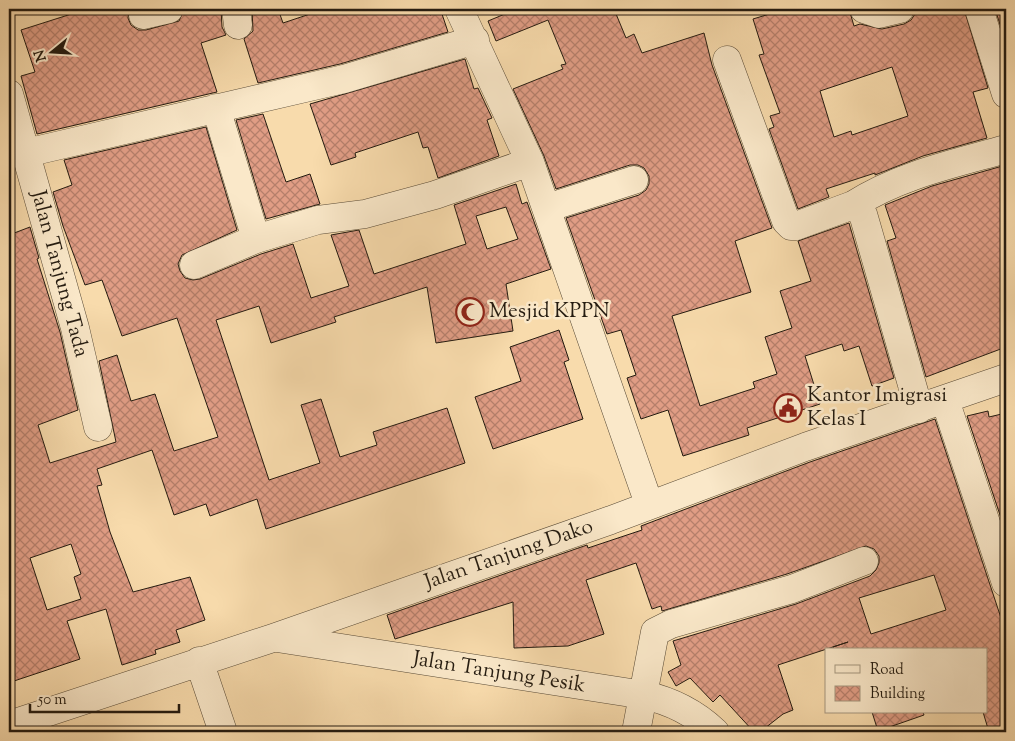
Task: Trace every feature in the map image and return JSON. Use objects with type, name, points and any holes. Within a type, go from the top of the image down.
[{"type":"street","points":[[459,9],[530,162],[650,504]]},
{"type":"street","points":[[864,9],[879,14],[900,9]]},
{"type":"street","points":[[979,9],[1006,94]]},
{"type":"street","points":[[18,141],[216,108],[344,79],[475,40]]},
{"type":"street","points":[[727,60],[786,221],[791,226],[796,226],[853,205],[878,189],[917,174],[1006,149]]},
{"type":"street","name":"Jalan Tanjung Tada","points":[[9,94],[18,141],[75,328],[98,427]]},
{"type":"street","points":[[216,108],[256,239]]},
{"type":"street","points":[[194,265],[256,239],[318,220],[365,214],[435,196],[530,162]]},
{"type":"street","points":[[547,208],[634,180]]},
{"type":"street","points":[[853,205],[863,214],[918,409]]},
{"type":"street","name":"Jalan Tanjung Dako","points":[[9,725],[273,638],[602,523],[805,447],[1006,378]]},
{"type":"street","points":[[945,400],[1006,583]]},
{"type":"street","points":[[636,732],[653,638],[655,632],[660,628],[792,589],[864,561]]},
{"type":"street","name":"Jalan Tanjung Pesik","points":[[273,638],[644,695],[666,700],[696,716],[715,732]]},
{"type":"street","points":[[199,661],[223,732]]},
{"type":"building","points":[[87,9],[129,9],[128,18],[131,25],[138,30],[146,30],[179,21],[184,9],[221,9],[222,27],[226,35],[201,43],[217,92],[37,134],[21,76],[35,72],[21,30]]},
{"type":"building","points":[[252,9],[278,9],[283,23],[325,9],[429,9],[430,15],[441,11],[448,32],[340,64],[258,83],[244,39],[253,31]]},
{"type":"building","points":[[517,9],[614,9],[626,38],[634,34],[642,53],[704,33],[712,65],[772,228],[735,241],[751,292],[672,316],[700,406],[755,388],[753,382],[777,374],[765,337],[792,328],[780,291],[811,281],[798,241],[849,223],[894,378],[872,386],[859,346],[844,351],[842,344],[805,356],[820,404],[747,428],[749,435],[683,456],[668,410],[641,419],[627,378],[636,375],[621,330],[607,334],[566,218],[639,195],[646,190],[649,184],[649,176],[644,168],[638,165],[630,165],[556,189],[544,156],[513,89],[563,69],[561,65],[566,64],[548,20],[496,41],[488,21]]},
{"type":"building","points":[[786,9],[849,9],[854,26],[860,24],[882,29],[904,24],[911,20],[915,14],[930,9],[964,9],[988,88],[973,92],[987,138],[923,156],[875,175],[875,173],[826,189],[829,197],[798,209],[769,129],[774,127],[770,116],[780,113],[759,55],[764,54],[753,19]],"holes":[[[892,67],[908,116],[852,135],[851,131],[834,137],[820,91]]]},
{"type":"building","points":[[995,9],[1006,9],[1006,43]]},
{"type":"building","points":[[465,59],[474,89],[478,88],[492,118],[487,120],[499,156],[438,178],[428,147],[423,148],[418,132],[355,153],[356,157],[331,165],[310,104]]},
{"type":"building","points":[[263,114],[286,182],[310,174],[320,204],[266,219],[236,120]]},
{"type":"building","points":[[206,127],[237,230],[182,255],[178,264],[180,271],[185,278],[193,280],[293,244],[311,298],[349,286],[331,235],[359,230],[374,274],[466,244],[454,205],[516,184],[522,204],[527,202],[551,269],[506,284],[513,331],[436,343],[427,287],[334,317],[336,322],[271,343],[259,306],[216,320],[269,480],[320,463],[301,405],[321,399],[340,457],[377,445],[373,432],[447,408],[465,463],[266,529],[257,499],[210,516],[206,504],[174,515],[152,450],[97,469],[102,485],[97,486],[110,532],[133,592],[190,577],[205,620],[176,630],[180,642],[155,650],[156,654],[122,665],[106,609],[67,621],[80,659],[14,681],[9,666],[9,235],[30,227],[39,258],[37,259],[60,332],[78,410],[38,425],[50,463],[116,442],[99,361],[117,355],[131,401],[155,394],[174,451],[218,437],[177,318],[122,336],[102,280],[85,285],[63,226],[53,192],[72,185],[64,160]],"holes":[[[506,207],[518,239],[487,249],[476,216]],[[71,544],[81,574],[74,577],[81,599],[47,610],[30,558]]]},
{"type":"building","points":[[1006,165],[1006,347],[926,377],[887,241],[896,238],[885,205],[932,186]]},
{"type":"building","points":[[559,330],[569,360],[564,362],[583,419],[493,449],[475,397],[521,381],[510,347]]},
{"type":"building","points":[[988,411],[989,417],[1006,413],[1006,517],[1001,518],[967,416]]},
{"type":"building","points":[[935,419],[1006,633],[1006,732],[989,732],[984,714],[988,714],[988,648],[833,648],[848,642],[778,665],[793,710],[783,714],[760,732],[754,732],[720,695],[713,702],[690,678],[676,686],[668,672],[681,665],[673,641],[796,604],[870,576],[876,570],[879,556],[874,549],[866,546],[787,574],[662,611],[661,606],[652,609],[636,563],[586,580],[604,634],[568,646],[514,648],[513,602],[395,639],[387,615],[587,545],[588,548],[642,530],[641,526],[810,462]],"holes":[[[934,575],[946,610],[871,634],[859,598]]]},
{"type":"building","points":[[873,714],[924,714],[924,715],[878,731]]},
{"type":"place","name":"Mesjid KPPN","points":[[470,312]]},
{"type":"place","name":"Kantor Imigrasi Kelas I","points":[[788,408]]}]
